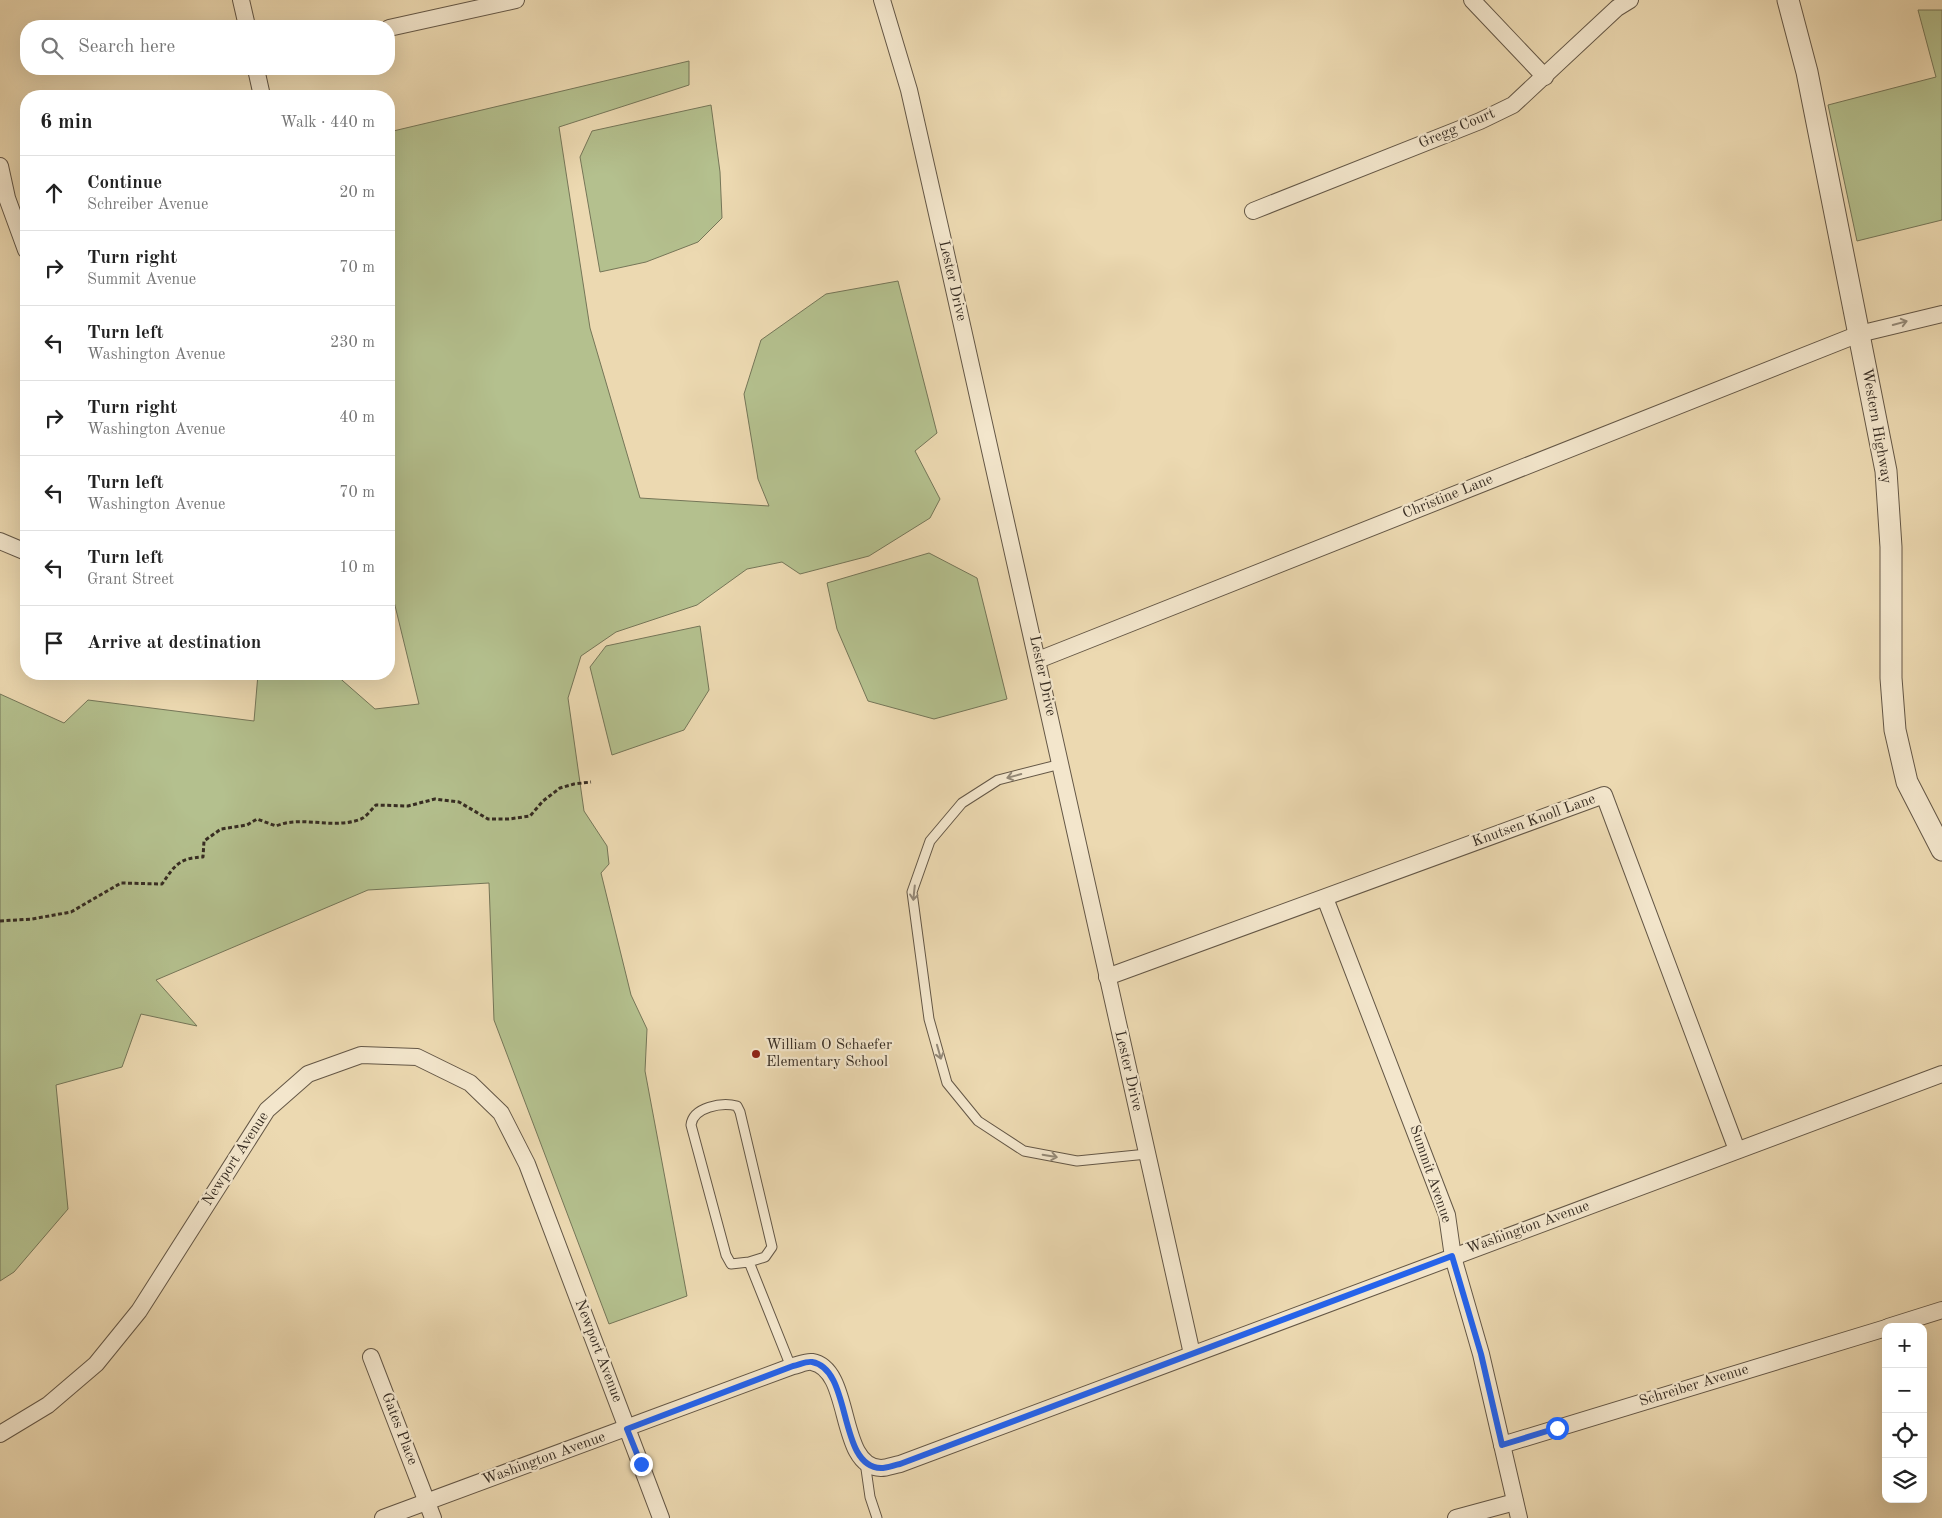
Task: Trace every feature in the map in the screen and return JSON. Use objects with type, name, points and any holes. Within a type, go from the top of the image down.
[{"type":"street","points":[[241,0],[245,20]]},
{"type":"street","points":[[395,27],[516,0]]},
{"type":"street","name":"Lester Drive","points":[[882,0],[911,99],[1192,1354]]},
{"type":"street","points":[[1472,0],[1545,77]]},
{"type":"street","name":"Gregg Court","points":[[1254,211],[1480,121],[1513,105],[1617,8],[1630,0]]},
{"type":"street","name":"Western Highway","points":[[1788,0],[1806,72],[1886,470],[1892,547],[1891,678],[1895,730],[1907,782],[1942,850]]},
{"type":"street","points":[[257,75],[261,90]]},
{"type":"street","points":[[0,166],[4,199],[20,236]]},
{"type":"street","name":"Christine Lane","points":[[1038,660],[1859,334],[1942,314]]},
{"type":"street","points":[[0,541],[20,549]]},
{"type":"street","name":"Knutsen Knoll Lane","points":[[1107,977],[1604,795],[1738,1150]]},
{"type":"street","name":"Summit Avenue","points":[[1325,898],[1447,1215],[1452,1256],[1481,1354],[1519,1518]]},
{"type":"street","name":"Newport Avenue","points":[[0,1434],[48,1405],[96,1364],[139,1311],[267,1110],[308,1074],[361,1055],[416,1057],[470,1083],[501,1113],[527,1164],[661,1518]]},
{"type":"street","name":"Washington Avenue","points":[[383,1518],[791,1367],[811,1362],[824,1367],[834,1381],[855,1446],[864,1462],[880,1468],[900,1464],[1942,1074]]},
{"type":"street","name":"Schreiber Avenue","points":[[1900,1323],[1942,1310]]},
{"type":"street","name":"Schreiber Avenue","points":[[1502,1445],[1882,1329]]},
{"type":"street","name":"Gates Place","points":[[371,1357],[433,1518]]},
{"type":"street","points":[[1456,1518],[1515,1502]]},
{"type":"lane","points":[[1061,764],[998,780],[962,803],[930,841],[912,892],[929,1019],[947,1083],[978,1121],[1024,1151],[1077,1161],[1147,1154]]},
{"type":"lane","points":[[728,1104],[737,1106],[740,1112],[772,1247],[765,1257],[749,1262],[731,1264],[726,1255],[691,1125],[692,1118],[698,1111],[728,1104]]},
{"type":"lane","points":[[749,1262],[791,1367]]},
{"type":"lane","points":[[864,1462],[870,1497],[877,1518]]},
{"type":"path","points":[[0,921],[32,919],[71,912],[122,883],[162,884],[175,866],[188,858],[203,857],[204,841],[221,829],[247,825],[257,819],[276,826],[288,821],[324,824],[362,818],[376,805],[408,806],[435,799],[460,802],[488,819],[509,819],[530,816],[543,800],[560,788],[591,782]]},
{"type":"green space","points":[[1918,10],[1942,10],[1942,220],[1857,241],[1828,105],[1936,77]]},
{"type":"green space","points":[[689,61],[689,85],[559,127],[590,328],[640,498],[769,506],[758,479],[744,394],[761,340],[826,294],[898,281],[937,433],[915,451],[940,499],[930,518],[869,556],[800,574],[782,562],[747,569],[697,605],[616,632],[581,656],[568,698],[584,811],[607,846],[609,864],[601,873],[631,995],[647,1029],[645,1071],[687,1296],[609,1324],[494,1020],[489,883],[368,890],[156,980],[197,1026],[141,1014],[122,1067],[56,1085],[68,1209],[14,1272],[0,1281],[0,694],[64,723],[88,700],[254,721],[257,680],[342,680],[375,709],[419,704],[395,606],[395,131]]},
{"type":"green space","points":[[711,105],[720,172],[722,218],[698,242],[646,262],[600,272],[580,157],[592,131]]},
{"type":"green space","points":[[929,553],[977,578],[1007,699],[934,719],[868,701],[837,629],[827,583]]},
{"type":"green space","points":[[700,626],[709,690],[684,730],[612,755],[590,667],[606,646]]},
{"type":"place","name":"William O Schaefer Elementary School","points":[[756,1054]]},
{"type":"route","points":[[641,1464],[627,1429],[793,1366],[811,1362],[824,1367],[834,1381],[855,1446],[864,1462],[880,1468],[900,1464],[1452,1256],[1481,1354],[1502,1445],[1557,1428]]}]
